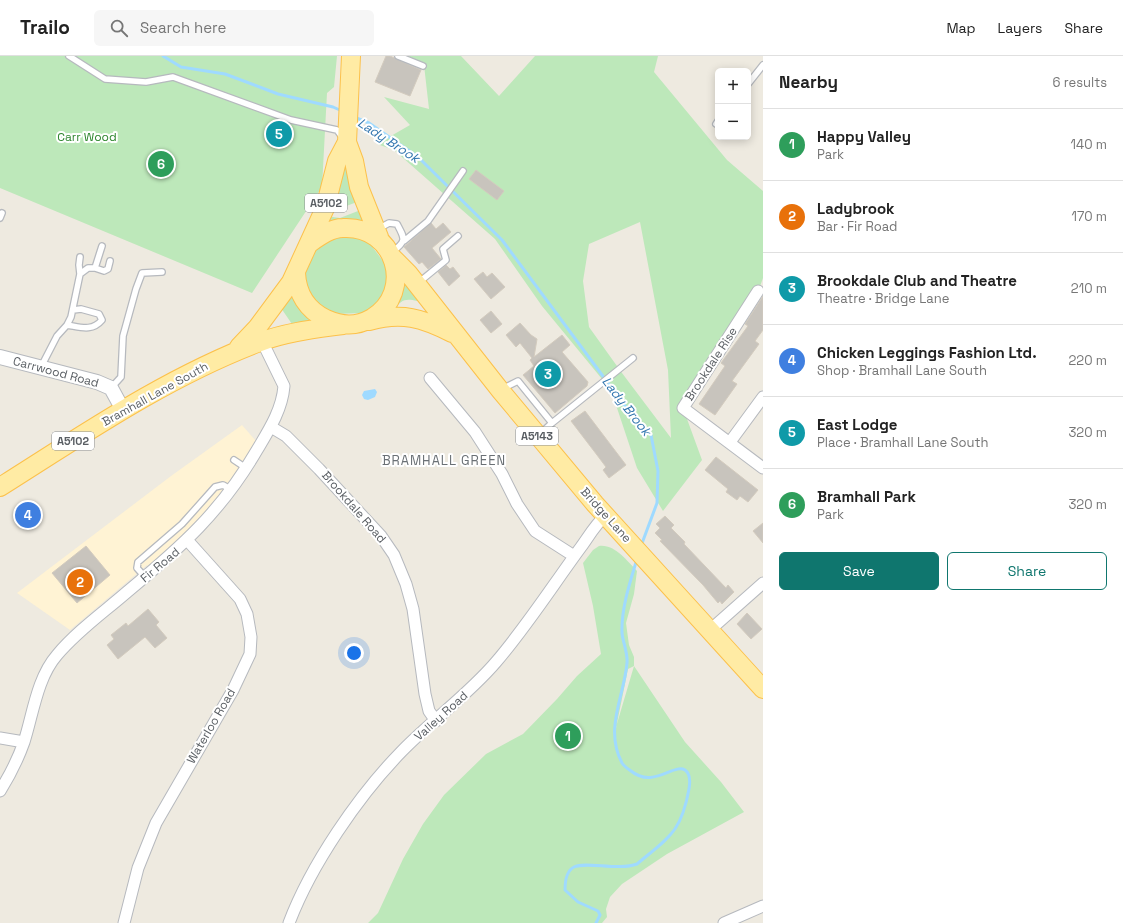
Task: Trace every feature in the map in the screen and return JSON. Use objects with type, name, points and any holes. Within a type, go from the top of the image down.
[{"type":"main road","name":"A5102","points":[[310,242],[325,208],[337,161],[347,136],[350,56]]},
{"type":"main road","name":"A5102","points":[[347,136],[359,187],[377,234]]},
{"type":"main road","points":[[296,273],[310,242],[327,232],[342,228],[364,230],[377,234]]},
{"type":"main road","name":"A5143","points":[[296,273],[297,285],[307,304],[326,319],[343,325],[363,323],[384,308],[393,293],[395,278],[391,255],[377,234]]},
{"type":"main road","name":"Bridge Lane","points":[[391,255],[417,284],[500,390],[605,516],[652,565],[763,688]]},
{"type":"main road","name":"Bramhall Lane South","points":[[0,487],[124,410],[186,375],[230,355],[259,335],[273,309],[296,273]]},
{"type":"main road","name":"Bridge Lane","points":[[363,323],[386,317],[420,318],[456,335]]},
{"type":"main road","name":"Bramhall Lane South","points":[[259,335],[290,333],[343,325]]},
{"type":"street","name":"Brookdale Rise","points":[[730,442],[683,408],[758,292]]},
{"type":"street","name":"Fir Road","points":[[0,791],[18,758],[42,683],[48,668],[56,655],[86,626],[188,541],[215,512],[232,490],[271,427],[283,396],[284,386],[259,335]]},
{"type":"street","name":"Carrwood Road","points":[[0,357],[97,382],[111,388],[124,410]]},
{"type":"street","points":[[430,378],[475,432],[502,474],[517,504],[535,531],[574,556]]},
{"type":"street","points":[[763,397],[730,442],[763,468]]},
{"type":"street","name":"Brookdale Road","points":[[271,427],[286,436],[319,469],[381,536],[394,556],[406,584],[413,609],[428,711],[436,721]]},
{"type":"street","name":"Valley Road","points":[[290,923],[312,872],[354,810],[402,751],[478,682],[497,661],[605,516]]},
{"type":"street","name":"Waterloo Road","points":[[124,923],[138,868],[156,823],[233,690],[250,654],[251,637],[247,614],[240,599],[188,541]]},
{"type":"street","points":[[710,630],[763,583]]},
{"type":"street","points":[[0,738],[24,742]]},
{"type":"street","points":[[724,923],[763,906]]},
{"type":"lane","points":[[69,56],[105,79],[146,82],[173,78],[291,120],[337,130],[347,136]]},
{"type":"lane","points":[[398,56],[423,66]]},
{"type":"lane","points":[[751,80],[763,65]]},
{"type":"lane","points":[[391,255],[404,241],[428,221],[463,171]]},
{"type":"lane","points":[[377,234],[393,222],[404,236],[404,241]]},
{"type":"lane","points":[[417,284],[446,260],[443,249],[458,236]]},
{"type":"lane","points":[[95,268],[102,246]]},
{"type":"lane","points":[[41,367],[57,336],[67,325],[73,310],[80,274],[80,256]]},
{"type":"lane","points":[[80,274],[88,268],[95,268],[104,271],[108,269],[110,261]]},
{"type":"lane","points":[[111,388],[121,377],[123,336],[136,289],[142,274],[162,272]]},
{"type":"lane","points":[[67,325],[88,329],[98,325],[102,320],[99,314],[81,309],[73,310]]},
{"type":"lane","points":[[538,436],[633,358]]},
{"type":"lane","points":[[500,390],[518,381],[552,423]]},
{"type":"lane","points":[[234,460],[246,468]]},
{"type":"lane","points":[[145,577],[137,568],[138,562],[182,524],[214,487],[222,485],[232,490]]},
{"type":"shaded area","points":[[242,425],[256,441],[242,468],[197,523],[169,550],[148,567],[147,565],[70,630],[17,593],[171,476]]},
{"type":"green space","name":"Carr Wood","points":[[0,56],[337,56],[334,87],[327,93],[322,187],[252,293],[0,188]]},
{"type":"green space","points":[[408,56],[461,56],[499,96],[535,56],[658,56],[654,72],[727,160],[763,191],[763,278],[758,292],[683,408],[702,460],[663,511],[637,468],[611,390],[542,306],[495,239],[394,150],[377,144],[410,125],[384,97],[429,109],[424,65]],"holes":[[[640,222],[668,370],[671,438],[589,327],[583,281],[589,244]]]},
{"type":"green space","points":[[340,165],[349,166],[357,202],[341,208],[332,207]]},
{"type":"green space","points":[[358,211],[362,211],[367,223],[324,224],[326,216],[340,218]]},
{"type":"green space","points":[[335,232],[368,241],[386,265],[389,277],[382,298],[364,313],[333,314],[307,297],[301,280],[311,253]]},
{"type":"green space","points":[[401,278],[420,298],[417,301],[406,300],[399,304],[394,310]]},
{"type":"green space","points":[[292,294],[318,322],[294,327],[281,308]]},
{"type":"green space","points":[[599,546],[605,546],[615,550],[637,571],[634,594],[626,623],[629,645],[634,657],[634,666],[685,742],[721,782],[744,812],[667,854],[622,884],[610,897],[606,909],[607,917],[602,923],[368,923],[378,913],[403,859],[423,824],[444,795],[486,754],[523,734],[577,676],[601,654],[593,606],[583,563],[593,550]],"holes":[[[634,666],[617,725],[628,669]]]},
{"type":"water","points":[[375,389],[377,392],[375,397],[368,400],[364,399],[362,395],[364,391]]},
{"type":"building","points":[[386,56],[390,56],[421,70],[410,96],[375,82]]},
{"type":"building","points":[[277,130],[291,136],[287,145],[273,138]]},
{"type":"building","points":[[476,170],[504,191],[497,200],[469,179]]},
{"type":"building","points":[[431,223],[436,229],[443,223],[451,232],[432,248],[441,259],[428,269],[422,262],[419,264],[404,247]]},
{"type":"building","points":[[446,265],[450,269],[453,267],[460,276],[449,286],[438,272]]},
{"type":"building","points":[[483,272],[487,277],[492,273],[505,287],[491,299],[474,279]]},
{"type":"building","points":[[763,296],[763,330],[755,341],[759,344],[732,381],[737,384],[715,415],[699,404],[725,366],[721,363],[748,326],[745,324]]},
{"type":"building","points":[[491,311],[502,324],[491,333],[480,320]]},
{"type":"building","points":[[520,323],[537,339],[534,357],[562,335],[570,345],[562,352],[588,382],[587,386],[555,413],[523,375],[534,366],[530,360],[532,358],[520,343],[516,347],[506,335]]},
{"type":"building","points":[[585,411],[626,465],[609,478],[603,470],[606,467],[571,421]]},
{"type":"building","points":[[716,457],[758,490],[748,502],[740,496],[737,500],[726,492],[728,489],[705,470]]},
{"type":"building","points":[[665,516],[674,525],[671,528],[685,542],[684,544],[726,588],[728,585],[734,592],[722,604],[720,601],[718,603],[703,585],[660,541],[662,540],[655,533],[660,528],[656,524]]},
{"type":"building","points":[[763,523],[763,543],[753,531]]},
{"type":"building","points":[[86,546],[110,575],[77,603],[52,573]]},
{"type":"building","points":[[148,609],[159,622],[156,625],[167,638],[155,648],[145,637],[118,659],[107,645],[114,639],[111,635],[126,623],[128,626]]},
{"type":"building","points":[[747,613],[762,629],[751,639],[737,624]]},
{"type":"waterway","name":"Lady Brook","points":[[163,56],[181,67],[225,74],[278,94],[333,107],[342,111]]},
{"type":"waterway","name":"Lady Brook","points":[[354,117],[369,123],[418,157],[502,240],[628,410],[651,435],[658,471],[657,503],[641,546]]},
{"type":"waterway","name":"Lady Brook","points":[[596,923],[600,915],[598,911],[578,902],[565,890],[569,871],[579,865],[621,867],[637,864],[672,833],[686,804],[690,781],[687,772],[680,769],[655,777],[639,776],[622,763],[617,750],[615,725],[627,663],[622,624],[626,596],[637,559]]},
{"type":"place","name":"East Lodge","points":[[279,134]]},
{"type":"place","name":"Bramhall Park","points":[[161,164]]},
{"type":"place","name":"Brookdale Club and Theatre","points":[[548,374]]},
{"type":"place","name":"Chicken Leggings Fashion Ltd.","points":[[28,515]]},
{"type":"place","name":"Ladybrook","points":[[80,582]]},
{"type":"place","name":"Happy Valley","points":[[568,736]]},
{"type":"district","name":"BRAMHALL GREEN","points":[[444,460]]}]
